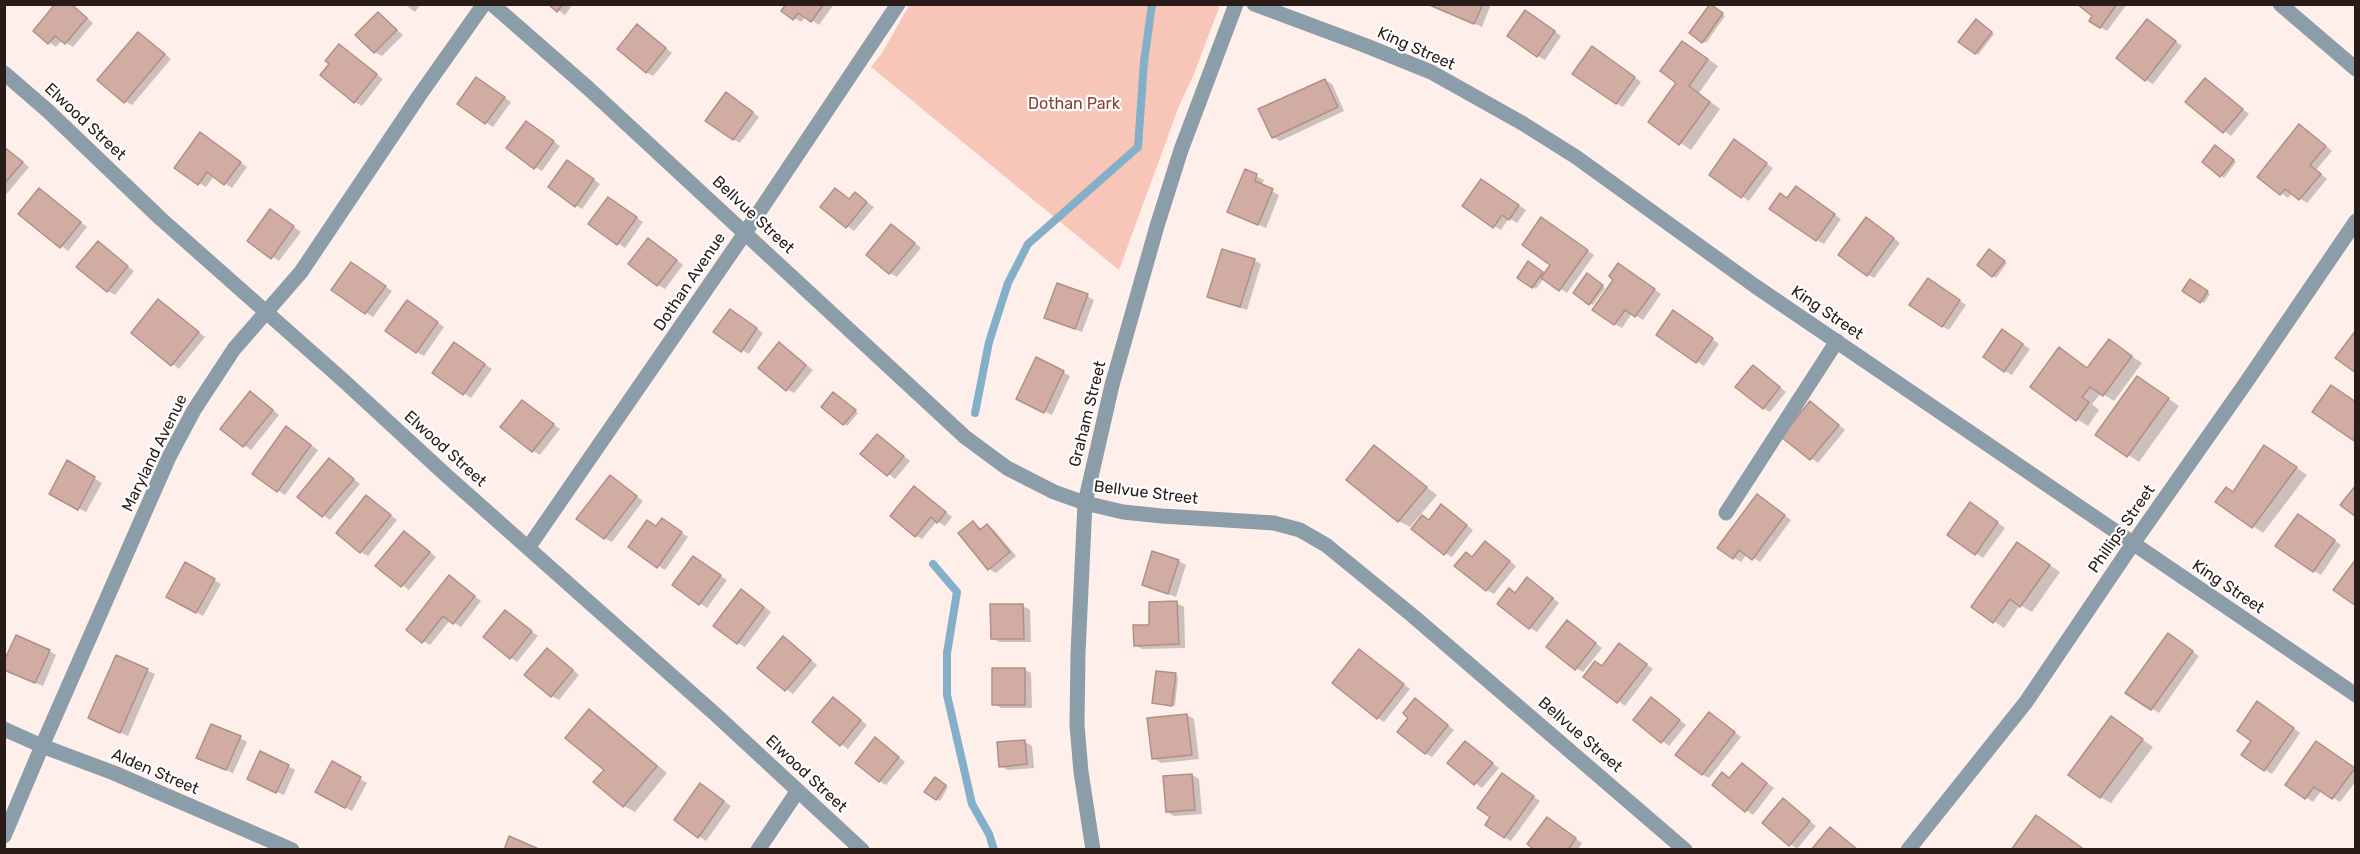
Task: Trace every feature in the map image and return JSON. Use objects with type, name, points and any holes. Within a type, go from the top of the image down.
[{"type":"street","name":"Maryland Avenue","points":[[4,836],[170,457],[194,410],[234,349],[301,272],[484,4]]},
{"type":"street","name":"Bellvue Street","points":[[492,4],[588,88],[965,437],[1007,468],[1054,492],[1085,503],[1123,512],[1274,523],[1300,530],[1326,545],[1413,616],[1685,849]]},
{"type":"street","name":"Dothan Avenue","points":[[528,548],[745,233],[898,4]]},
{"type":"street","name":"Graham Street","points":[[1093,849],[1081,772],[1077,724],[1085,503],[1112,385],[1156,226],[1181,150],[1236,4]]},
{"type":"street","name":"King Street","points":[[1254,4],[1431,72],[1522,123],[1576,157],[1755,286],[2132,545],[2355,695]]},
{"type":"street","points":[[2280,4],[2355,69]]},
{"type":"street","name":"Elwood Street","points":[[4,73],[48,111],[161,219],[715,714],[797,792],[862,849]]},
{"type":"street","name":"Phillips Street","points":[[1908,849],[2026,702],[2355,221]]},
{"type":"street","points":[[1726,513],[1838,341]]},
{"type":"street","name":"Alden Street","points":[[4,729],[292,849]]},
{"type":"street","points":[[758,849],[797,792]]},
{"type":"green space","name":"Dothan Park","points":[[910,4],[1220,5],[1194,74],[1179,106],[1119,270],[871,67],[882,53]]},
{"type":"building","points":[[55,4],[71,4],[87,18],[65,44],[55,36],[48,44],[33,31]]},
{"type":"building","points":[[548,4],[563,4],[557,12]]},
{"type":"building","points":[[786,4],[824,4],[811,22],[798,13],[793,20],[781,11]]},
{"type":"building","points":[[1427,4],[1483,4],[1474,24]]},
{"type":"building","points":[[1710,4],[1723,13],[1702,43],[1689,33]]},
{"type":"building","points":[[2077,4],[2117,4],[2100,28],[2089,21],[2092,16]]},
{"type":"building","points":[[1525,10],[1555,31],[1537,57],[1507,36]]},
{"type":"building","points":[[378,12],[397,30],[374,53],[355,35]]},
{"type":"building","points":[[1976,19],[1992,32],[1975,54],[1958,42]]},
{"type":"building","points":[[2147,19],[2176,41],[2145,81],[2116,58]]},
{"type":"building","points":[[637,24],[666,48],[646,73],[617,49]]},
{"type":"building","points":[[138,32],[165,54],[124,103],[97,80]]},
{"type":"building","points":[[1682,41],[1708,59],[1689,86],[1710,102],[1679,145],[1648,122],[1676,83],[1660,71]]},
{"type":"building","points":[[339,44],[377,74],[354,103],[320,75],[329,64],[325,61]]},
{"type":"building","points":[[1592,46],[1635,77],[1616,104],[1572,74]]},
{"type":"building","points":[[476,77],[505,97],[485,124],[457,104]]},
{"type":"building","points":[[2205,78],[2243,109],[2223,133],[2185,102]]},
{"type":"building","points":[[1325,79],[1338,107],[1272,138],[1258,109]]},
{"type":"building","points":[[726,92],[753,112],[733,140],[705,121]]},
{"type":"building","points":[[526,121],[554,141],[534,169],[506,148]]},
{"type":"building","points":[[2299,124],[2326,146],[2310,165],[2321,174],[2299,200],[2285,189],[2280,195],[2257,177]]},
{"type":"building","points":[[200,132],[241,162],[224,185],[207,172],[198,185],[174,168]]},
{"type":"building","points":[[1734,139],[1767,163],[1741,198],[1709,175]]},
{"type":"building","points":[[2215,145],[2234,160],[2220,177],[2202,162]]},
{"type":"building","points":[[4,147],[23,162],[4,184]]},
{"type":"building","points":[[567,160],[594,179],[575,207],[548,187]]},
{"type":"building","points":[[1245,169],[1257,174],[1255,181],[1273,189],[1258,225],[1227,212]]},
{"type":"building","points":[[1481,179],[1519,205],[1509,220],[1502,215],[1493,228],[1462,206]]},
{"type":"building","points":[[1796,186],[1835,214],[1816,241],[1769,209],[1780,193],[1787,198]]},
{"type":"building","points":[[39,188],[81,222],[60,248],[18,214]]},
{"type":"building","points":[[835,188],[849,199],[855,192],[867,202],[846,228],[820,207]]},
{"type":"building","points":[[608,197],[637,217],[617,245],[588,224]]},
{"type":"building","points":[[270,209],[294,226],[271,259],[247,241]]},
{"type":"building","points":[[1541,217],[1588,250],[1559,291],[1541,278],[1550,265],[1522,245]]},
{"type":"building","points":[[1866,217],[1894,238],[1867,276],[1838,255]]},
{"type":"building","points":[[891,224],[915,243],[889,274],[866,255]]},
{"type":"building","points":[[648,238],[677,260],[657,286],[628,264]]},
{"type":"building","points":[[98,241],[128,266],[107,292],[76,267]]},
{"type":"building","points":[[1222,249],[1255,259],[1240,307],[1207,297]]},
{"type":"building","points":[[1989,249],[2005,261],[1992,277],[1977,265]]},
{"type":"building","points":[[1528,261],[1543,272],[1532,288],[1517,278]]},
{"type":"building","points":[[351,262],[386,286],[365,314],[331,290]]},
{"type":"building","points":[[1618,263],[1655,289],[1635,317],[1625,310],[1614,325],[1592,310],[1613,280],[1609,276]]},
{"type":"building","points":[[1587,273],[1603,285],[1589,305],[1573,293]]},
{"type":"building","points":[[1928,278],[1960,300],[1942,327],[1909,305]]},
{"type":"building","points":[[2190,279],[2208,291],[2200,303],[2182,291]]},
{"type":"building","points":[[1057,283],[1088,294],[1075,329],[1044,318]]},
{"type":"building","points":[[158,299],[199,332],[171,366],[131,333]]},
{"type":"building","points":[[407,300],[438,322],[416,353],[385,331]]},
{"type":"building","points":[[730,309],[757,328],[741,352],[713,332]]},
{"type":"building","points":[[1673,310],[1713,338],[1696,363],[1656,335]]},
{"type":"building","points":[[2002,329],[2023,344],[2004,372],[1983,357]]},
{"type":"building","points":[[2356,330],[2356,373],[2335,358]]},
{"type":"building","points":[[2109,339],[2132,356],[2103,396],[2090,387],[2082,397],[2089,402],[2076,421],[2030,387],[2059,347],[2087,368]]},
{"type":"building","points":[[454,342],[485,364],[463,395],[432,373]]},
{"type":"building","points":[[779,342],[806,365],[786,391],[758,368]]},
{"type":"building","points":[[1036,357],[1064,371],[1044,413],[1016,399]]},
{"type":"building","points":[[1753,365],[1780,387],[1763,409],[1735,387]]},
{"type":"building","points":[[2137,376],[2169,398],[2127,457],[2095,435]]},
{"type":"building","points":[[2331,385],[2356,402],[2354,441],[2312,412]]},
{"type":"building","points":[[250,391],[273,410],[243,447],[220,429]]},
{"type":"building","points":[[833,392],[856,410],[843,425],[821,407]]},
{"type":"building","points":[[522,400],[554,424],[532,452],[500,427]]},
{"type":"building","points":[[1810,401],[1839,425],[1810,460],[1781,437]]},
{"type":"building","points":[[286,426],[311,445],[277,492],[252,474]]},
{"type":"building","points":[[877,434],[904,456],[887,476],[860,454]]},
{"type":"building","points":[[1374,445],[1427,487],[1398,522],[1346,480]]},
{"type":"building","points":[[2264,445],[2297,467],[2252,528],[2215,502],[2226,487],[2233,492]]},
{"type":"building","points":[[329,458],[354,479],[322,517],[297,497]]},
{"type":"building","points":[[67,460],[95,477],[78,510],[49,494]]},
{"type":"building","points":[[610,475],[637,496],[604,539],[576,519]]},
{"type":"building","points":[[2356,485],[2356,517],[2340,505]]},
{"type":"building","points":[[914,486],[946,512],[937,523],[931,517],[915,537],[890,516]]},
{"type":"building","points":[[1757,494],[1785,515],[1752,560],[1739,550],[1733,559],[1717,548]]},
{"type":"building","points":[[366,495],[391,515],[360,553],[336,533]]},
{"type":"building","points":[[1970,502],[1998,522],[1975,555],[1947,535]]},
{"type":"building","points":[[1441,504],[1467,525],[1444,555],[1411,529],[1422,515],[1429,520]]},
{"type":"building","points":[[2298,514],[2335,540],[2313,572],[2275,546]]},
{"type":"building","points":[[662,518],[682,532],[657,568],[628,547],[647,520],[656,526]]},
{"type":"building","points":[[973,521],[980,530],[987,524],[1010,552],[988,570],[958,533]]},
{"type":"building","points":[[404,531],[430,552],[401,587],[375,566]]},
{"type":"building","points":[[1485,541],[1510,561],[1486,591],[1454,566],[1466,552],[1472,557]]},
{"type":"building","points":[[2017,542],[2050,565],[2020,607],[2010,599],[1993,623],[1971,607]]},
{"type":"building","points":[[1152,551],[1179,560],[1168,594],[1142,585]]},
{"type":"building","points":[[693,556],[721,575],[699,605],[672,585]]},
{"type":"building","points":[[2356,559],[2356,606],[2333,590]]},
{"type":"building","points":[[185,562],[215,579],[196,613],[166,597]]},
{"type":"building","points":[[449,575],[475,596],[453,624],[443,616],[422,643],[406,630]]},
{"type":"building","points":[[1527,577],[1553,598],[1529,629],[1497,604],[1509,588],[1515,593]]},
{"type":"building","points":[[741,589],[764,607],[737,644],[713,626]]},
{"type":"building","points":[[1177,601],[1179,644],[1134,646],[1133,625],[1149,625],[1149,602]]},
{"type":"building","points":[[990,604],[1023,604],[1024,639],[991,639]]},
{"type":"building","points":[[505,610],[532,631],[510,659],[483,637]]},
{"type":"building","points":[[1567,620],[1596,643],[1575,670],[1546,647]]},
{"type":"building","points":[[2168,633],[2193,651],[2151,710],[2125,693]]},
{"type":"building","points":[[16,635],[50,650],[35,683],[4,670],[4,661]]},
{"type":"building","points":[[783,636],[811,660],[785,691],[757,668]]},
{"type":"building","points":[[1619,643],[1647,664],[1617,703],[1583,677],[1595,661],[1602,666]]},
{"type":"building","points":[[547,648],[573,670],[551,697],[524,675]]},
{"type":"building","points":[[1359,649],[1404,684],[1377,719],[1332,683]]},
{"type":"building","points":[[116,655],[148,669],[120,733],[88,718]]},
{"type":"building","points":[[992,668],[1025,668],[1025,705],[992,705]]},
{"type":"building","points":[[1156,671],[1176,673],[1172,706],[1152,703]]},
{"type":"building","points":[[833,697],[861,720],[840,746],[812,722]]},
{"type":"building","points":[[1651,697],[1680,720],[1661,743],[1633,720]]},
{"type":"building","points":[[1415,698],[1448,725],[1425,754],[1397,732],[1408,718],[1403,713]]},
{"type":"building","points":[[2257,701],[2294,728],[2264,771],[2241,755],[2251,741],[2237,731]]},
{"type":"building","points":[[589,709],[657,766],[623,807],[593,782],[604,770],[565,738]]},
{"type":"building","points":[[1709,712],[1735,732],[1702,775],[1675,755]]},
{"type":"building","points":[[1187,714],[1192,755],[1152,759],[1147,718]]},
{"type":"building","points":[[2111,716],[2143,739],[2100,798],[2068,775]]},
{"type":"building","points":[[211,724],[241,736],[226,770],[196,758]]},
{"type":"building","points":[[875,737],[899,757],[879,782],[855,763]]},
{"type":"building","points":[[1025,740],[1027,764],[999,767],[997,742]]},
{"type":"building","points":[[1465,741],[1493,763],[1474,785],[1447,763]]},
{"type":"building","points":[[2316,741],[2355,768],[2332,799],[2314,787],[2305,799],[2285,785]]},
{"type":"building","points":[[260,751],[289,765],[276,793],[247,779]]},
{"type":"building","points":[[332,761],[361,777],[345,808],[315,792]]},
{"type":"building","points":[[1742,763],[1767,783],[1745,812],[1712,785],[1722,772],[1729,778]]},
{"type":"building","points":[[1502,773],[1534,796],[1504,838],[1485,825],[1490,817],[1477,808]]},
{"type":"building","points":[[1192,774],[1195,810],[1166,812],[1163,776]]},
{"type":"building","points":[[935,777],[946,785],[936,800],[924,792]]},
{"type":"building","points":[[700,783],[724,801],[698,838],[674,820]]},
{"type":"building","points":[[1783,798],[1810,821],[1789,846],[1762,823]]},
{"type":"building","points":[[2036,815],[2085,850],[2011,850]]},
{"type":"building","points":[[1547,817],[1576,838],[1568,850],[1535,850],[1527,844]]},
{"type":"building","points":[[1830,827],[1858,850],[1811,850]]},
{"type":"building","points":[[509,836],[541,850],[504,850]]},
{"type":"waterway","points":[[975,413],[989,342],[1008,283],[1028,244],[1138,147],[1144,62],[1152,4]]},
{"type":"waterway","points":[[933,564],[957,592],[947,653],[947,695],[972,804],[989,834],[994,850]]}]
